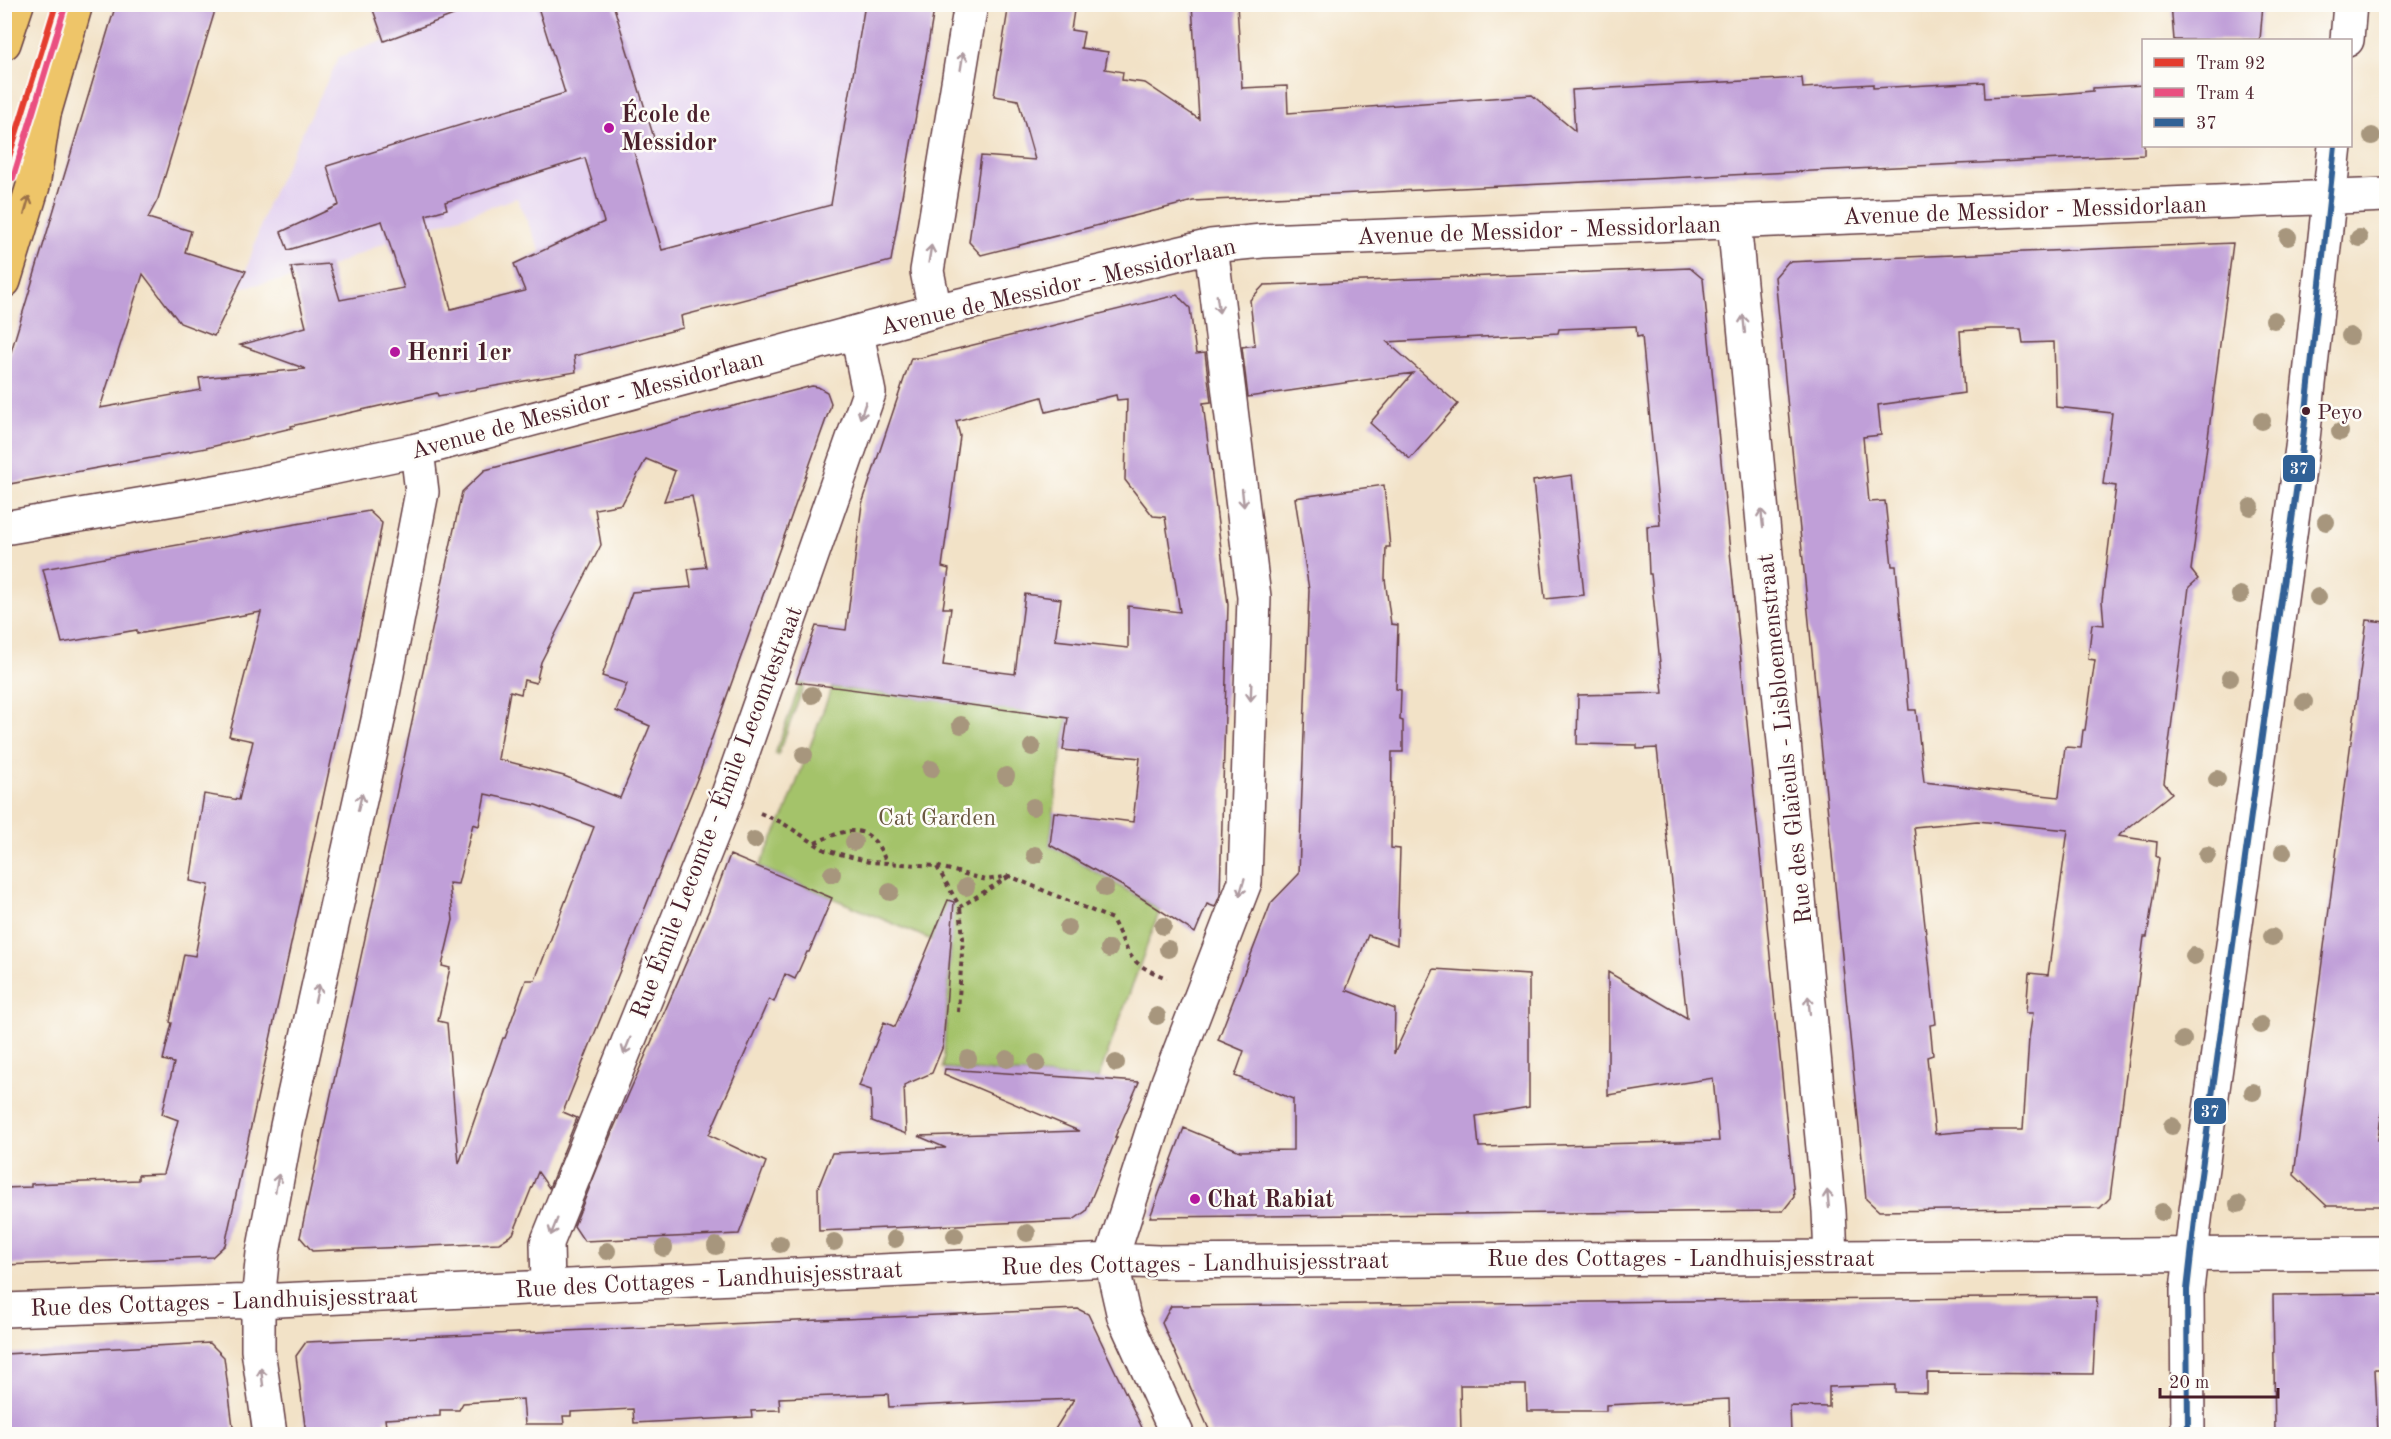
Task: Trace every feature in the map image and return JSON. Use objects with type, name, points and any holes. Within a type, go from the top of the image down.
[{"type":"main road","points":[[4,43],[17,4]]},
{"type":"main road","points":[[4,281],[33,186],[44,114],[76,4]]},
{"type":"street","points":[[935,311],[927,271],[971,4]]},
{"type":"street","points":[[2347,39],[2350,4]]},
{"type":"street","points":[[2188,1434],[2187,1290],[2191,1254],[2302,448],[2335,147]]},
{"type":"street","name":"Avenue de Messidor - Messidorlaan","points":[[4,528],[232,489],[417,450],[935,311],[1211,246],[1274,241],[1734,221],[2386,195]]},
{"type":"street","name":"Rue des Glaïeuls - Lisbloemenstraat","points":[[1734,221],[1828,1199],[1831,1257]]},
{"type":"street","points":[[1177,1434],[1124,1317],[1111,1260],[1168,1082],[1245,882],[1254,597],[1211,246]]},
{"type":"street","name":"Rue Émile Lecomte - Émile Lecomtestraat","points":[[548,1287],[547,1243],[726,800],[869,393],[857,333]]},
{"type":"street","points":[[270,1434],[258,1350],[258,1300],[263,1253],[287,1126],[378,720],[422,492],[417,450]]},
{"type":"street","name":"Rue des Cottages - Landhuisjesstraat","points":[[4,1310],[1111,1260],[1158,1262],[2386,1252]]},
{"type":"path","points":[[754,810],[781,822],[825,850],[870,862],[936,866],[986,880],[1010,876],[1112,919],[1130,957],[1136,964],[1146,971],[1173,980]]},
{"type":"path","points":[[815,843],[840,831],[856,830],[869,835],[880,846],[887,864]]},
{"type":"path","points":[[936,866],[960,907],[963,938],[958,1012]]},
{"type":"path","points":[[960,907],[1010,876]]},
{"type":"shaded area","name":"École de Messidor","points":[[481,5],[935,5],[891,261],[681,316],[683,328],[610,347],[607,336],[552,278],[517,198],[389,241],[330,267],[294,278],[238,288],[246,271],[267,205],[339,57]]},
{"type":"green space","points":[[801,682],[805,683],[778,755],[775,754]]},
{"type":"green space","name":"Cat Garden","points":[[832,687],[1068,717],[1050,845],[1160,910],[1098,1079],[943,1068],[951,948],[759,867],[786,811]]},
{"type":"building","points":[[116,4],[217,4],[158,199],[148,218],[191,231],[185,252],[246,271],[214,336],[180,323],[143,274],[100,408],[201,390],[199,378],[306,369],[240,345],[306,327],[291,267],[329,264],[340,300],[404,288],[382,221],[288,250],[281,232],[339,205],[327,166],[565,93],[537,4],[613,4],[654,138],[632,145],[662,250],[831,205],[865,4],[935,4],[891,261],[681,316],[683,328],[574,356],[576,372],[438,396],[437,393],[206,448],[4,485],[4,375]],"holes":[[[585,158],[604,222],[514,264],[525,291],[451,309],[426,215],[447,209],[445,202]]]},
{"type":"building","points":[[371,4],[471,4],[472,8],[384,41]]},
{"type":"building","points":[[1009,4],[1075,4],[1071,30],[1084,32],[1081,48],[1108,52],[1105,69],[1123,72],[1122,80],[1145,83],[1199,119],[1192,4],[1237,4],[1242,88],[1287,86],[1288,113],[1532,95],[1575,131],[1572,90],[1802,78],[1803,88],[1873,84],[1873,88],[1984,82],[1985,98],[2058,94],[2093,91],[2093,88],[2142,85],[2144,155],[1193,201],[981,255],[969,242],[981,156],[1035,160],[1018,100],[994,96]]},
{"type":"building","points":[[2171,4],[2263,4],[2260,39],[2174,39]]},
{"type":"building","points":[[2233,243],[2191,570],[2198,579],[2189,587],[2164,783],[2172,793],[2118,836],[2157,842],[2156,856],[2159,858],[2147,937],[2144,937],[2110,1198],[2100,1208],[1879,1211],[1866,1199],[1775,277],[1788,262]],"holes":[[[2021,329],[2023,343],[2054,342],[2056,407],[2112,413],[2103,484],[2116,486],[2102,601],[2104,625],[2092,624],[2088,659],[2095,660],[2085,730],[2083,730],[2081,748],[2065,747],[2059,797],[1924,782],[1916,710],[1909,710],[1896,566],[1892,566],[1885,501],[1869,502],[1863,437],[1881,435],[1878,405],[1964,393],[1960,331]],[[1977,821],[2068,830],[2048,975],[2029,973],[2026,1013],[2033,1013],[2029,1038],[2023,1130],[1980,1130],[1935,1134],[1927,1057],[1933,1055],[1930,1025],[1936,1024],[1914,827]]]},
{"type":"building","points":[[1690,268],[1703,279],[1794,1197],[1783,1211],[1150,1217],[1184,1128],[1240,1151],[1293,1150],[1293,1099],[1235,1076],[1244,1051],[1218,1040],[1271,903],[1299,874],[1309,590],[1295,498],[1384,485],[1390,547],[1386,547],[1385,579],[1391,624],[1398,625],[1396,689],[1401,690],[1400,720],[1403,721],[1403,752],[1392,752],[1391,848],[1400,849],[1397,945],[1368,935],[1346,990],[1395,1009],[1394,1054],[1434,969],[1529,975],[1529,1107],[1476,1116],[1479,1147],[1719,1141],[1713,1078],[1608,1095],[1608,972],[1687,1018],[1657,748],[1637,749],[1637,745],[1577,744],[1578,695],[1663,693],[1651,574],[1649,574],[1647,526],[1660,525],[1642,336],[1637,337],[1636,326],[1559,329],[1558,333],[1387,342],[1458,404],[1410,459],[1370,423],[1413,373],[1248,397],[1242,347],[1255,345],[1250,300],[1264,285]]},
{"type":"building","points":[[1177,295],[1190,308],[1196,354],[1205,353],[1211,402],[1203,403],[1228,605],[1220,895],[1215,907],[1207,904],[1195,933],[1126,888],[1050,845],[1054,812],[1133,822],[1140,758],[1063,750],[1068,718],[796,682],[816,626],[846,630],[862,504],[911,358],[920,358]],"holes":[[[1116,395],[1117,400],[1127,399],[1125,480],[1153,516],[1165,517],[1180,612],[1128,606],[1128,648],[1055,640],[1061,599],[1025,594],[1015,674],[943,665],[951,608],[943,608],[949,569],[942,567],[960,436],[956,421],[1042,397],[1046,412]]]},
{"type":"building","points":[[812,386],[827,392],[831,403],[699,774],[563,1112],[577,1118],[549,1188],[538,1172],[513,1234],[499,1243],[312,1251],[300,1237],[462,492],[485,470]],"holes":[[[646,459],[675,471],[664,501],[692,496],[706,567],[688,569],[691,587],[632,592],[602,676],[627,684],[616,711],[650,726],[620,798],[564,776],[498,759],[510,691],[521,694],[524,680],[536,683],[541,662],[601,545],[595,509],[622,504]],[[485,794],[536,805],[594,827],[535,980],[526,980],[459,1164],[447,1023],[438,1021],[450,968],[442,966],[453,920],[449,883],[458,884],[473,824],[479,826]]]},
{"type":"building","points":[[1572,475],[1584,595],[1545,599],[1533,481]]},
{"type":"building","points":[[369,511],[382,523],[375,561],[225,1245],[212,1257],[4,1265],[4,1188],[31,1187],[31,1184],[138,1180],[138,1175],[163,1174],[178,1120],[162,1114],[174,1063],[163,1060],[184,954],[195,956],[209,885],[190,881],[204,794],[239,800],[253,741],[229,736],[261,612],[137,634],[137,630],[62,643],[43,569]]},
{"type":"building","points":[[2367,620],[2386,622],[2386,1076],[2378,1140],[2386,1139],[2386,1206],[2327,1206],[2294,1175]]},
{"type":"building","points":[[730,855],[832,898],[795,979],[785,974],[774,1002],[769,999],[709,1135],[766,1162],[739,1234],[584,1241],[574,1226],[612,1132],[709,910]]},
{"type":"building","points":[[948,900],[954,902],[943,1046],[932,1073],[904,1085],[906,1134],[872,1121],[871,1090],[859,1086],[884,1022],[895,1027]]},
{"type":"building","points":[[945,1069],[1139,1082],[1086,1211],[1073,1220],[819,1231],[818,1188],[832,1153],[946,1148],[918,1136],[1079,1131],[944,1074]]},
{"type":"building","points":[[2386,1294],[2386,1369],[2375,1369],[2378,1434],[2275,1434],[2273,1295]]},
{"type":"building","points":[[2097,1297],[2093,1374],[1927,1373],[1927,1393],[1895,1392],[1895,1385],[1829,1387],[1829,1407],[1790,1406],[1791,1434],[1730,1434],[1729,1399],[1606,1405],[1606,1411],[1527,1411],[1526,1385],[1460,1385],[1461,1434],[1211,1434],[1162,1323],[1171,1306]]},
{"type":"building","points":[[1078,1309],[1088,1314],[1145,1434],[1052,1434],[1074,1399],[889,1407],[888,1394],[779,1398],[780,1410],[751,1411],[752,1417],[634,1423],[633,1409],[571,1412],[571,1416],[563,1416],[564,1424],[525,1424],[523,1399],[463,1403],[459,1410],[440,1410],[440,1416],[385,1419],[387,1434],[306,1434],[296,1356],[306,1342]]},
{"type":"building","points":[[210,1343],[224,1357],[234,1434],[4,1434],[4,1354]]},
{"type":"tram line","name":"92","points":[[4,173],[56,4]]},
{"type":"tram line","name":"4","points":[[13,178],[65,7]]},
{"type":"transit line","name":"37","points":[[2188,1434],[2187,1290],[2196,1211],[2302,448],[2335,147]]},
{"type":"place","name":"École de Messidor","points":[[609,128]]},
{"type":"place","name":"Henri 1er","points":[[395,352]]},
{"type":"place","name":"Peyo","points":[[2306,411]]},
{"type":"place","name":"Chat Rabiat","points":[[1195,1199]]}]
